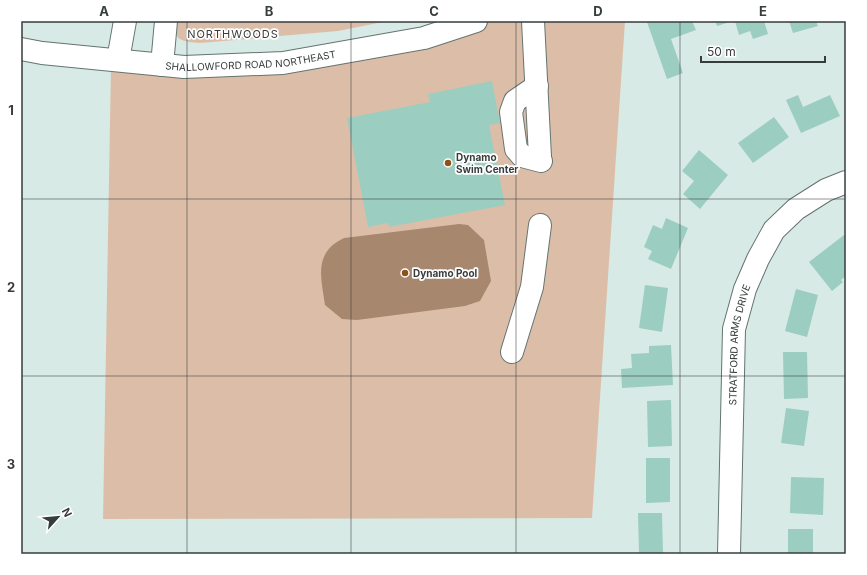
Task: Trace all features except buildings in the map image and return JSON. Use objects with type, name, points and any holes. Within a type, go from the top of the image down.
[{"type":"street","points":[[118,60],[125,21]]},
{"type":"street","points":[[162,65],[166,21]]},
{"type":"street","name":"SHALLOWFORD ROAD NORTHEAST","points":[[21,49],[184,67],[283,62],[424,38],[476,21]]},
{"type":"street","points":[[533,21],[537,86],[515,101],[511,112],[516,149],[522,156],[540,159]]},
{"type":"street","name":"STRATFORD ARMS DRIVE","points":[[729,554],[734,329],[745,289],[758,259],[774,230],[796,209],[826,190],[846,182]]},
{"type":"street","points":[[512,352],[532,287],[540,225]]},
{"type":"shaded area","points":[[175,21],[388,21],[338,31],[200,43],[180,39],[176,33]]},
{"type":"shaded area","points":[[470,21],[625,21],[592,518],[103,519],[111,66],[265,60]]},
{"type":"shaded area","name":"Dynamo Pool","points":[[459,224],[468,225],[484,240],[491,281],[480,301],[465,306],[357,320],[342,319],[325,305],[321,267],[323,258],[334,244],[344,238]]},
{"type":"place","name":"Dynamo Swim Center","points":[[448,163]]},
{"type":"place","name":"Dynamo Pool","points":[[405,273]]},
{"type":"district","name":"NORTHWOODS","points":[[233,34]]}]
